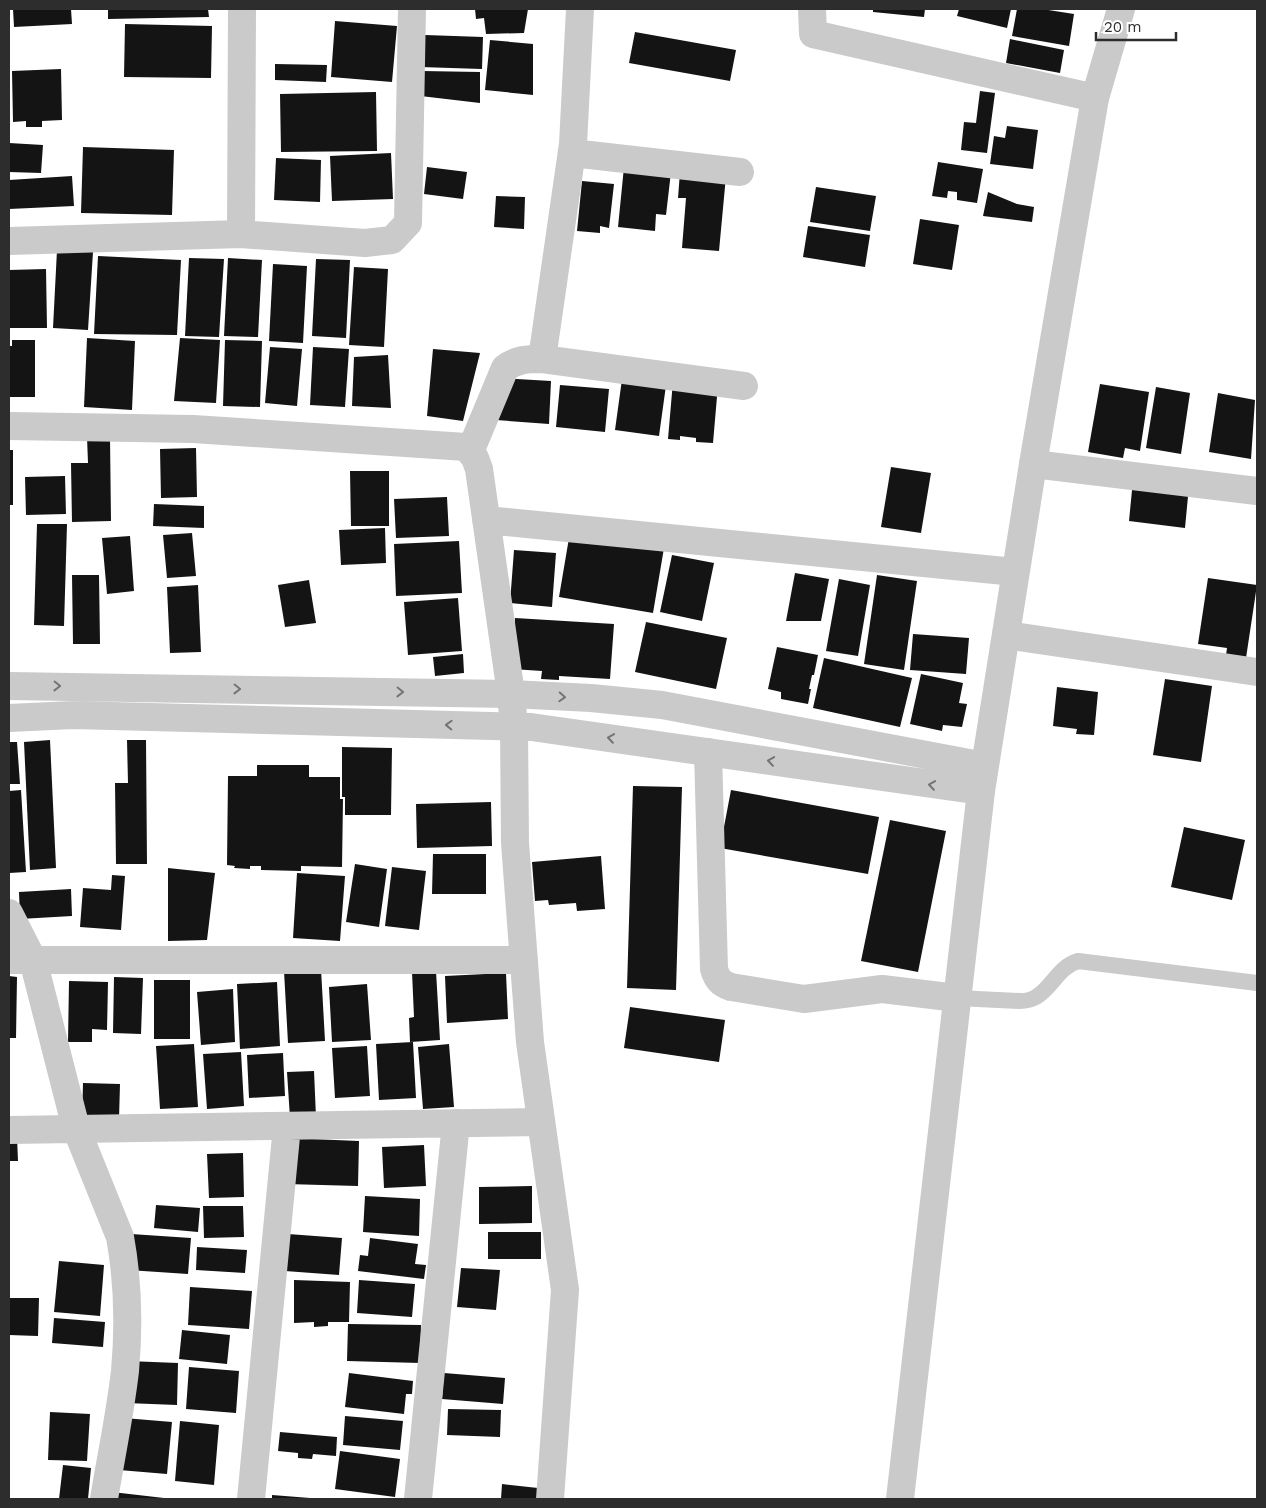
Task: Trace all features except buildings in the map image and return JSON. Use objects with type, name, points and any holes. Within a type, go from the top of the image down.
[{"type":"street","points":[[241,234],[242,9]]},
{"type":"street","points":[[9,241],[241,234],[365,243],[392,240],[408,223],[412,9]]},
{"type":"street","points":[[542,358],[572,153],[580,9]]},
{"type":"street","points":[[812,9],[813,34],[1094,98]]},
{"type":"street","points":[[900,1499],[983,779],[1094,98],[1121,9]]},
{"type":"street","points":[[572,153],[740,172]]},
{"type":"street","points":[[470,452],[505,368],[513,362],[525,359],[542,358],[744,386]]},
{"type":"street","points":[[9,426],[193,429],[466,447],[475,458],[479,468],[511,694],[514,727],[515,843],[530,1042],[565,1290],[550,1499]]},
{"type":"street","points":[[1033,464],[1257,491]]},
{"type":"street","points":[[486,520],[1016,572]]},
{"type":"street","points":[[1006,635],[1257,672]]},
{"type":"street","points":[[9,686],[511,694],[591,698],[662,705],[983,779]]},
{"type":"street","points":[[196,688],[199,718]]},
{"type":"street","points":[[9,718],[73,715],[531,727],[708,752],[983,779]]},
{"type":"street","points":[[708,752],[714,968],[717,978],[722,984],[804,999],[882,989],[957,998]]},
{"type":"street","points":[[9,913],[21,960],[76,1128],[120,1237],[124,1256],[128,1317],[125,1371],[104,1499]]},
{"type":"street","points":[[21,960],[524,960]]},
{"type":"street","points":[[9,1130],[541,1122]]},
{"type":"street","points":[[418,1499],[456,1124]]},
{"type":"street","points":[[251,1499],[287,1126]]},
{"type":"lane","points":[[957,998],[1030,1000],[1037,997],[1069,964],[1078,961],[1257,983]]}]
